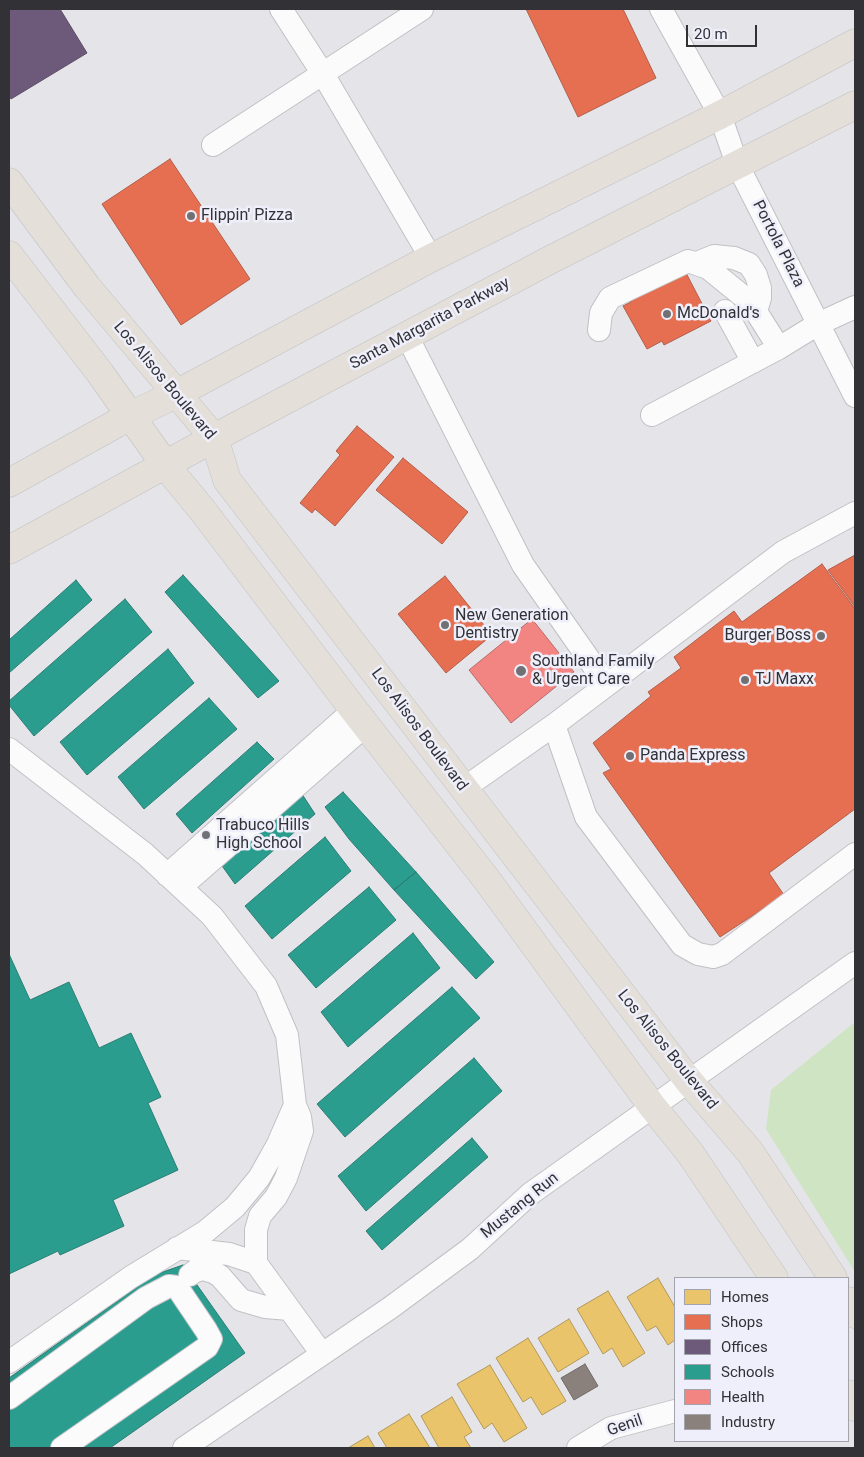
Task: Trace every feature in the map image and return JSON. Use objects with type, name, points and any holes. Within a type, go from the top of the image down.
[{"type":"main road","points":[[9,484],[130,416],[176,394],[431,258],[720,115],[855,43]]},
{"type":"main road","name":"Santa Margarita Parkway","points":[[9,550],[166,466],[214,438],[407,336],[737,164],[855,105]]},
{"type":"main road","name":"Los Alisos Boulevard","points":[[9,182],[87,288],[214,438],[227,480],[688,1080],[750,1152],[832,1277]]},
{"type":"main road","points":[[9,255],[166,466],[203,511],[360,718],[487,880],[652,1106],[690,1153],[773,1277]]},
{"type":"main road","points":[[849,1303],[855,1314]]},
{"type":"street","points":[[281,9],[323,74],[431,258]]},
{"type":"street","points":[[213,146],[422,9]]},
{"type":"street","name":"Portola Plaza","points":[[661,9],[720,115],[737,164],[855,396]]},
{"type":"street","points":[[599,330],[601,312],[610,298],[688,261],[697,263],[720,276],[750,302],[779,348]]},
{"type":"street","points":[[652,415],[779,348],[818,324],[855,307]]},
{"type":"street","points":[[725,311],[753,362]]},
{"type":"street","points":[[407,336],[523,565],[607,685]]},
{"type":"street","points":[[463,789],[607,685],[783,552],[855,513]]},
{"type":"street","points":[[174,881],[360,718]]},
{"type":"street","points":[[554,724],[586,817],[682,945],[698,954],[712,957],[722,954],[855,854]]},
{"type":"street","points":[[9,749],[145,854],[212,916],[266,986],[287,1034],[295,1105],[300,1117],[302,1131],[286,1178],[276,1197],[260,1216],[256,1230],[256,1263],[322,1354]]},
{"type":"street","name":"Mustang Run","points":[[184,1448],[390,1308],[470,1249],[530,1194],[855,962]]},
{"type":"street","points":[[9,1362],[177,1248],[205,1232],[241,1200],[259,1178],[278,1144],[295,1105]]},
{"type":"street","points":[[177,1248],[229,1254],[256,1263]]},
{"type":"street","points":[[190,1275],[195,1271],[203,1269],[213,1272],[220,1276],[240,1300],[264,1307],[289,1309]]},
{"type":"street","points":[[9,1398],[146,1298],[169,1286],[177,1287],[211,1339],[207,1346],[62,1448]]},
{"type":"street","name":"Genil","points":[[578,1448],[611,1428],[674,1411]]},
{"type":"green space","points":[[855,1022],[855,1272],[766,1129],[771,1090]]},
{"type":"building: Homes","points":[[658,1278],[674,1305],[674,1341],[668,1345],[656,1326],[647,1331],[627,1297]]},
{"type":"building: Homes","points":[[608,1291],[645,1353],[623,1367],[612,1348],[603,1354],[577,1309]]},
{"type":"building: Homes","points":[[569,1319],[589,1353],[558,1372],[538,1338]]},
{"type":"building: Homes","points":[[528,1338],[566,1401],[542,1415],[531,1397],[523,1402],[496,1358]]},
{"type":"building: Homes","points":[[490,1365],[527,1428],[504,1442],[492,1423],[484,1429],[457,1384]]},
{"type":"building: Homes","points":[[452,1397],[472,1432],[464,1437],[471,1448],[439,1448],[421,1416]]},
{"type":"building: Homes","points":[[409,1414],[430,1448],[387,1448],[378,1433]]},
{"type":"building: Homes","points":[[368,1436],[375,1448],[348,1448]]},
{"type":"building: Shops","points":[[526,9],[623,9],[656,78],[578,117]]},
{"type":"building: Shops","points":[[170,159],[250,279],[181,325],[102,204]]},
{"type":"building: Shops","name":"McDonald's","points":[[685,271],[711,321],[664,345],[662,341],[647,349],[623,306],[631,302],[625,291]]},
{"type":"building: Shops","points":[[357,426],[394,457],[335,526],[315,509],[312,513],[300,503],[340,455],[336,451]]},
{"type":"building: Shops","points":[[403,458],[468,512],[442,544],[376,490]]},
{"type":"building: Shops","points":[[855,555],[855,607],[828,570]]},
{"type":"building: Shops","points":[[822,564],[855,609],[855,809],[769,873],[784,895],[720,937],[603,773],[611,769],[593,743],[651,696],[648,692],[681,668],[674,657],[734,611],[742,622]]},
{"type":"building: Shops","name":"New Generation Dentistry","points":[[445,576],[492,635],[446,673],[398,614]]},
{"type":"building: Offices","points":[[9,9],[60,9],[87,53],[11,99],[9,95]]},
{"type":"building: Schools","points":[[183,575],[279,681],[258,698],[165,592]]},
{"type":"building: Schools","points":[[76,580],[92,600],[9,673],[9,640]]},
{"type":"building: Schools","points":[[125,599],[152,632],[34,736],[9,705],[9,701]]},
{"type":"building: Schools","points":[[168,649],[194,683],[87,775],[60,742]]},
{"type":"building: Schools","points":[[209,698],[237,729],[144,809],[118,777]]},
{"type":"building: Schools","points":[[257,742],[274,759],[192,833],[176,814]]},
{"type":"building: Schools","points":[[300,791],[315,814],[235,884],[220,863]]},
{"type":"building: Schools","points":[[343,792],[416,872],[394,890],[349,839],[325,807]]},
{"type":"building: Schools","points":[[325,837],[351,871],[272,939],[245,906]]},
{"type":"building: Schools","points":[[416,872],[494,962],[476,979],[394,890]]},
{"type":"building: Schools","points":[[369,887],[396,920],[316,988],[288,955]]},
{"type":"building: Schools","points":[[413,933],[440,968],[348,1047],[321,1012]]},
{"type":"building: Schools","points":[[9,954],[30,1000],[69,982],[99,1048],[131,1033],[161,1097],[148,1103],[178,1170],[113,1200],[124,1226],[60,1255],[58,1251],[9,1274]]},
{"type":"building: Schools","points":[[452,987],[480,1018],[345,1137],[317,1104]]},
{"type":"building: Schools","points":[[474,1058],[502,1091],[366,1211],[338,1176]]},
{"type":"building: Schools","points":[[472,1138],[488,1157],[382,1250],[366,1231]]},
{"type":"building: Schools","points":[[183,1265],[245,1353],[110,1448],[9,1448],[9,1378],[154,1275]]},
{"type":"building: Health","name":"Southland Family & Urgent Care","points":[[532,619],[574,672],[511,723],[469,670]]},
{"type":"building: Industry","points":[[585,1364],[598,1386],[574,1400],[561,1378]]},
{"type":"place","name":"Flippin' Pizza","points":[[191,216]]},
{"type":"place","name":"McDonald's","points":[[667,314]]},
{"type":"place","name":"New Generation Dentistry","points":[[445,625]]},
{"type":"place","name":"Burger Boss","points":[[821,636]]},
{"type":"place","name":"Southland Family & Urgent Care","points":[[521,671]]},
{"type":"place","name":"TJ Maxx","points":[[745,680]]},
{"type":"place","name":"Panda Express","points":[[630,756]]},
{"type":"place","name":"Trabuco Hills High School","points":[[206,835]]}]
